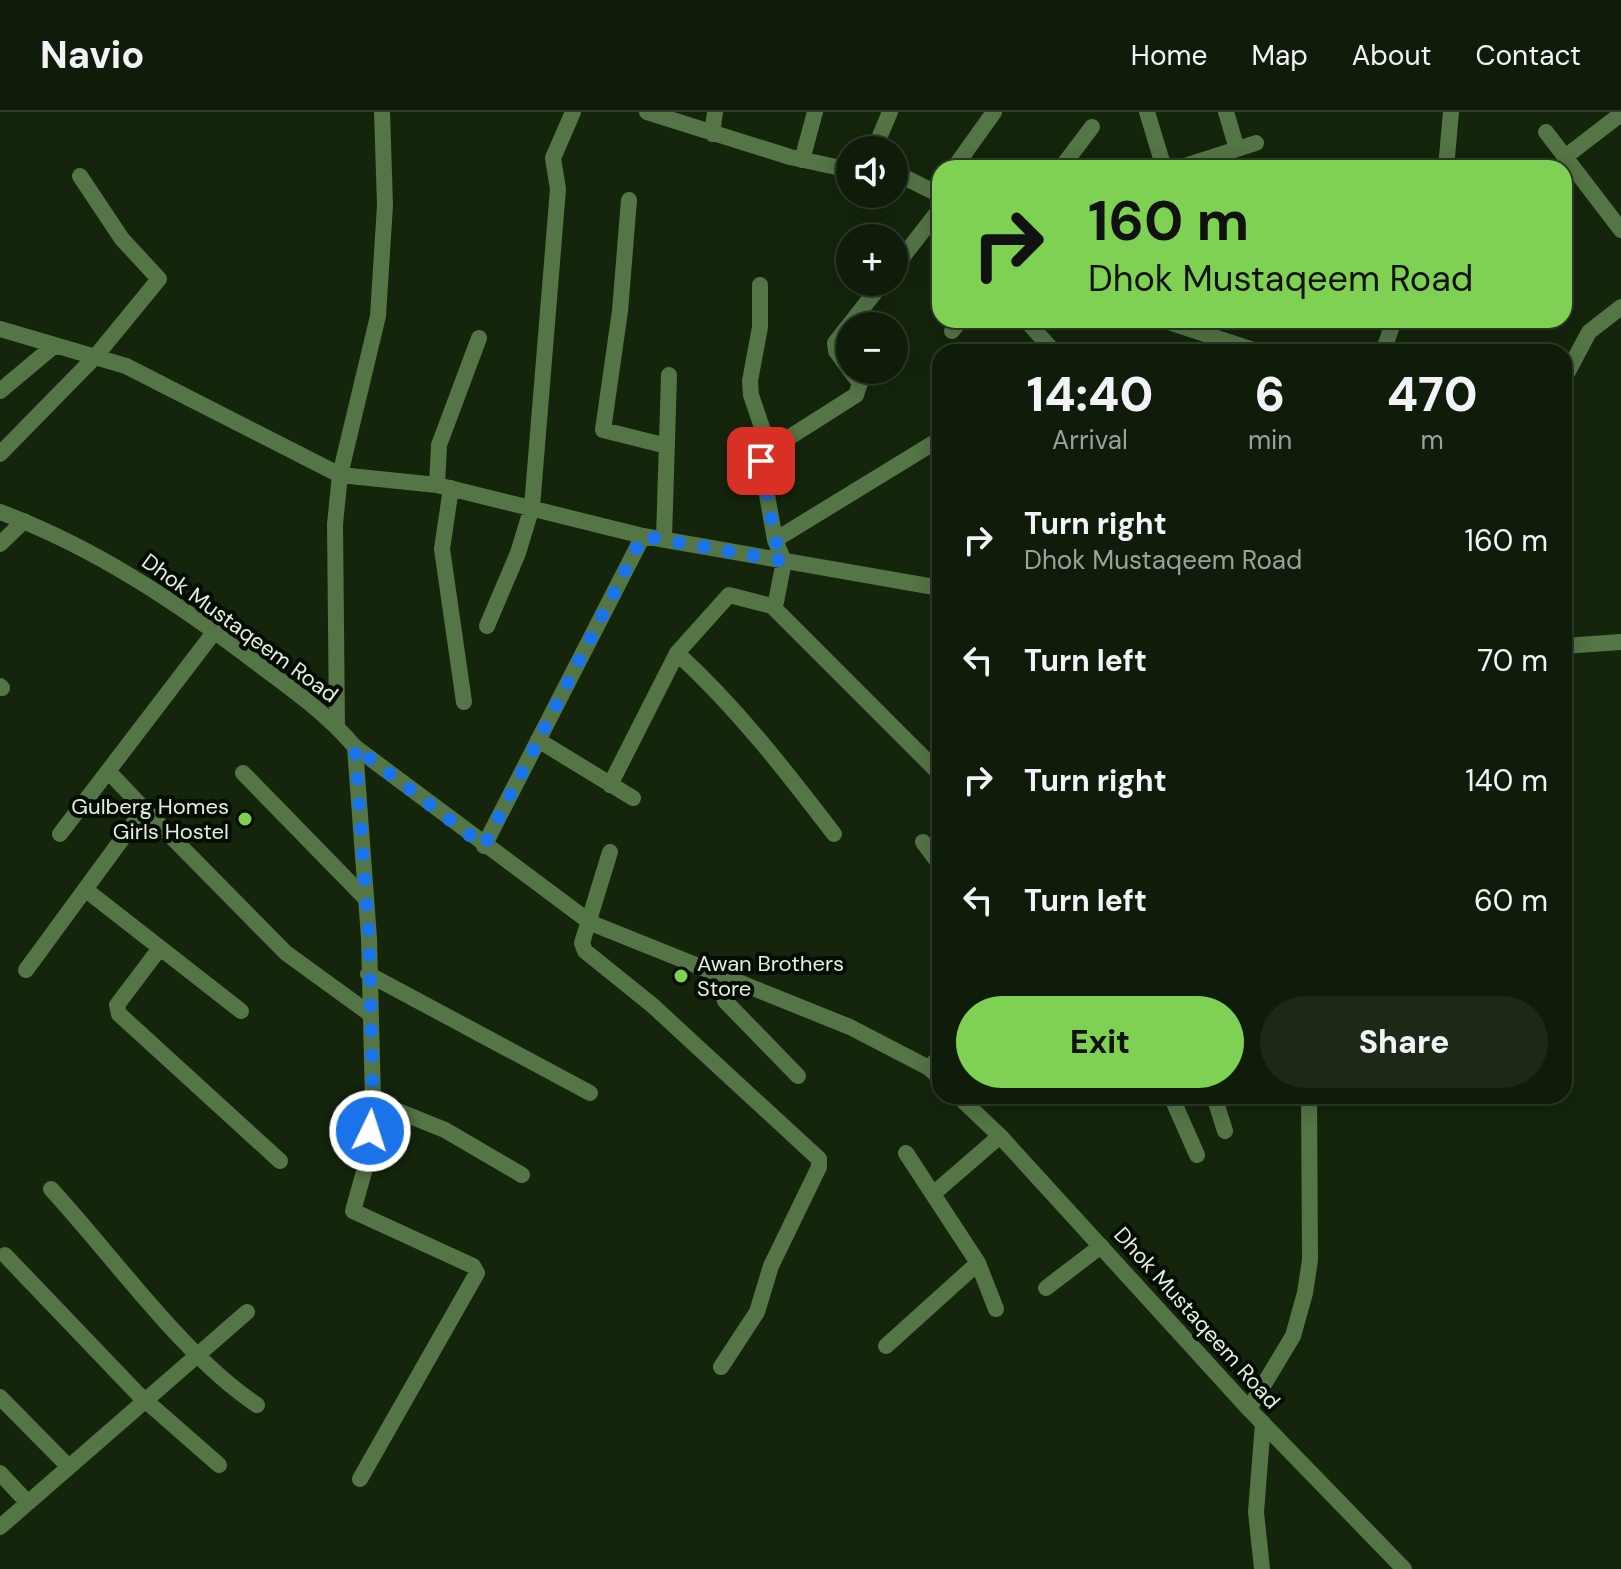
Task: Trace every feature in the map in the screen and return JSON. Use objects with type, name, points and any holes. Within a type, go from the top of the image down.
[{"type":"street","points":[[337,726],[335,524],[340,475],[378,316],[385,205],[382,112]]},
{"type":"street","points":[[487,626],[518,553],[532,507],[558,189],[553,158],[573,112]]},
{"type":"street","points":[[647,112],[712,134],[836,167]]},
{"type":"street","points":[[712,134],[715,112]]},
{"type":"street","points":[[802,160],[815,112]]},
{"type":"street","points":[[880,136],[890,112]]},
{"type":"street","points":[[960,160],[994,112]]},
{"type":"street","points":[[1147,112],[1162,160]]},
{"type":"street","points":[[1226,112],[1237,149]]},
{"type":"street","points":[[1447,160],[1451,112]]},
{"type":"street","points":[[1565,157],[1621,114]]},
{"type":"street","points":[[1071,160],[1092,127]]},
{"type":"street","points":[[1546,132],[1567,160]]},
{"type":"street","points":[[1203,160],[1256,143]]},
{"type":"street","points":[[1572,166],[1621,230]]},
{"type":"street","points":[[0,454],[95,357],[159,279],[122,239],[80,176]]},
{"type":"street","points":[[908,179],[932,192]]},
{"type":"street","points":[[629,200],[620,311],[603,430],[667,446]]},
{"type":"street","points":[[908,246],[932,207]]},
{"type":"street","points":[[760,285],[760,327],[750,381],[751,395],[769,448]]},
{"type":"street","points":[[859,312],[872,296]]},
{"type":"street","points":[[1572,364],[1589,332],[1621,307]]},
{"type":"street","points":[[1033,328],[1047,344]]},
{"type":"street","points":[[1186,328],[1236,344]]},
{"type":"street","points":[[0,329],[126,366],[340,475],[444,487],[643,536],[932,587]]},
{"type":"street","points":[[464,702],[442,549],[444,487],[439,445],[479,338]]},
{"type":"street","points":[[0,391],[55,345]]},
{"type":"street","points":[[664,539],[669,375]]},
{"type":"street","points":[[772,606],[784,561],[775,540],[761,461],[769,448],[856,395],[860,384]]},
{"type":"street","points":[[775,540],[932,444]]},
{"type":"street","name":"Dhok Mustaqeem Road","points":[[0,512],[137,577],[215,631],[337,726],[355,747],[591,923],[850,1027],[932,1065]]},
{"type":"street","points":[[0,544],[24,521]]},
{"type":"street","points":[[484,846],[643,536]]},
{"type":"street","points":[[610,785],[677,653],[729,595],[772,606],[932,766]]},
{"type":"street","points":[[60,834],[215,631]]},
{"type":"street","points":[[1572,645],[1621,642]]},
{"type":"street","points":[[677,653],[720,693],[763,742],[834,834]]},
{"type":"street","points":[[538,740],[633,798]]},
{"type":"street","points":[[355,747],[366,899],[373,1101],[367,1161],[353,1211],[473,1266],[477,1273],[360,1479]]},
{"type":"street","points":[[109,772],[286,953],[370,1014]]},
{"type":"street","points":[[243,773],[366,899]]},
{"type":"street","points":[[26,970],[144,809]]},
{"type":"street","points":[[923,842],[932,854]]},
{"type":"street","points":[[610,852],[591,923],[582,943],[585,951],[652,1005],[819,1159],[819,1167],[771,1266],[757,1312],[721,1367]]},
{"type":"street","points":[[86,890],[241,1011]]},
{"type":"street","points":[[160,948],[117,1005],[119,1014],[280,1161]]},
{"type":"street","points":[[717,973],[720,988],[731,1008],[798,1076]]},
{"type":"street","points":[[368,974],[590,1093]]},
{"type":"street","points":[[373,1101],[445,1130],[522,1175]]},
{"type":"street","name":"Dhok Mustaqeem Road","points":[[966,1104],[1000,1136],[1249,1409],[1404,1569]]},
{"type":"street","points":[[1175,1104],[1197,1155]]},
{"type":"street","points":[[1217,1104],[1225,1131]]},
{"type":"street","points":[[1249,1409],[1293,1336],[1305,1293],[1310,1260],[1309,1104]]},
{"type":"street","points":[[933,1194],[1000,1136]]},
{"type":"street","points":[[906,1153],[978,1263],[996,1309]]},
{"type":"street","points":[[51,1189],[199,1354],[235,1390],[257,1405]]},
{"type":"street","points":[[1046,1288],[1101,1246]]},
{"type":"street","points":[[5,1255],[138,1394],[148,1398],[219,1465]]},
{"type":"street","points":[[886,1346],[978,1263]]},
{"type":"street","points":[[0,1527],[247,1312]]},
{"type":"street","points":[[0,1397],[69,1467]]},
{"type":"street","points":[[1262,1569],[1256,1512],[1263,1423]]},
{"type":"street","points":[[0,1473],[28,1503]]},
{"type":"place","name":"Gulberg Homes Girls Hostel","points":[[245,819]]},
{"type":"place","name":"Awan Brothers Store","points":[[681,976]]},
{"type":"route","points":[[370,1131],[373,1101],[369,938],[355,747],[484,846],[643,536],[784,561],[775,540],[761,461]]}]
